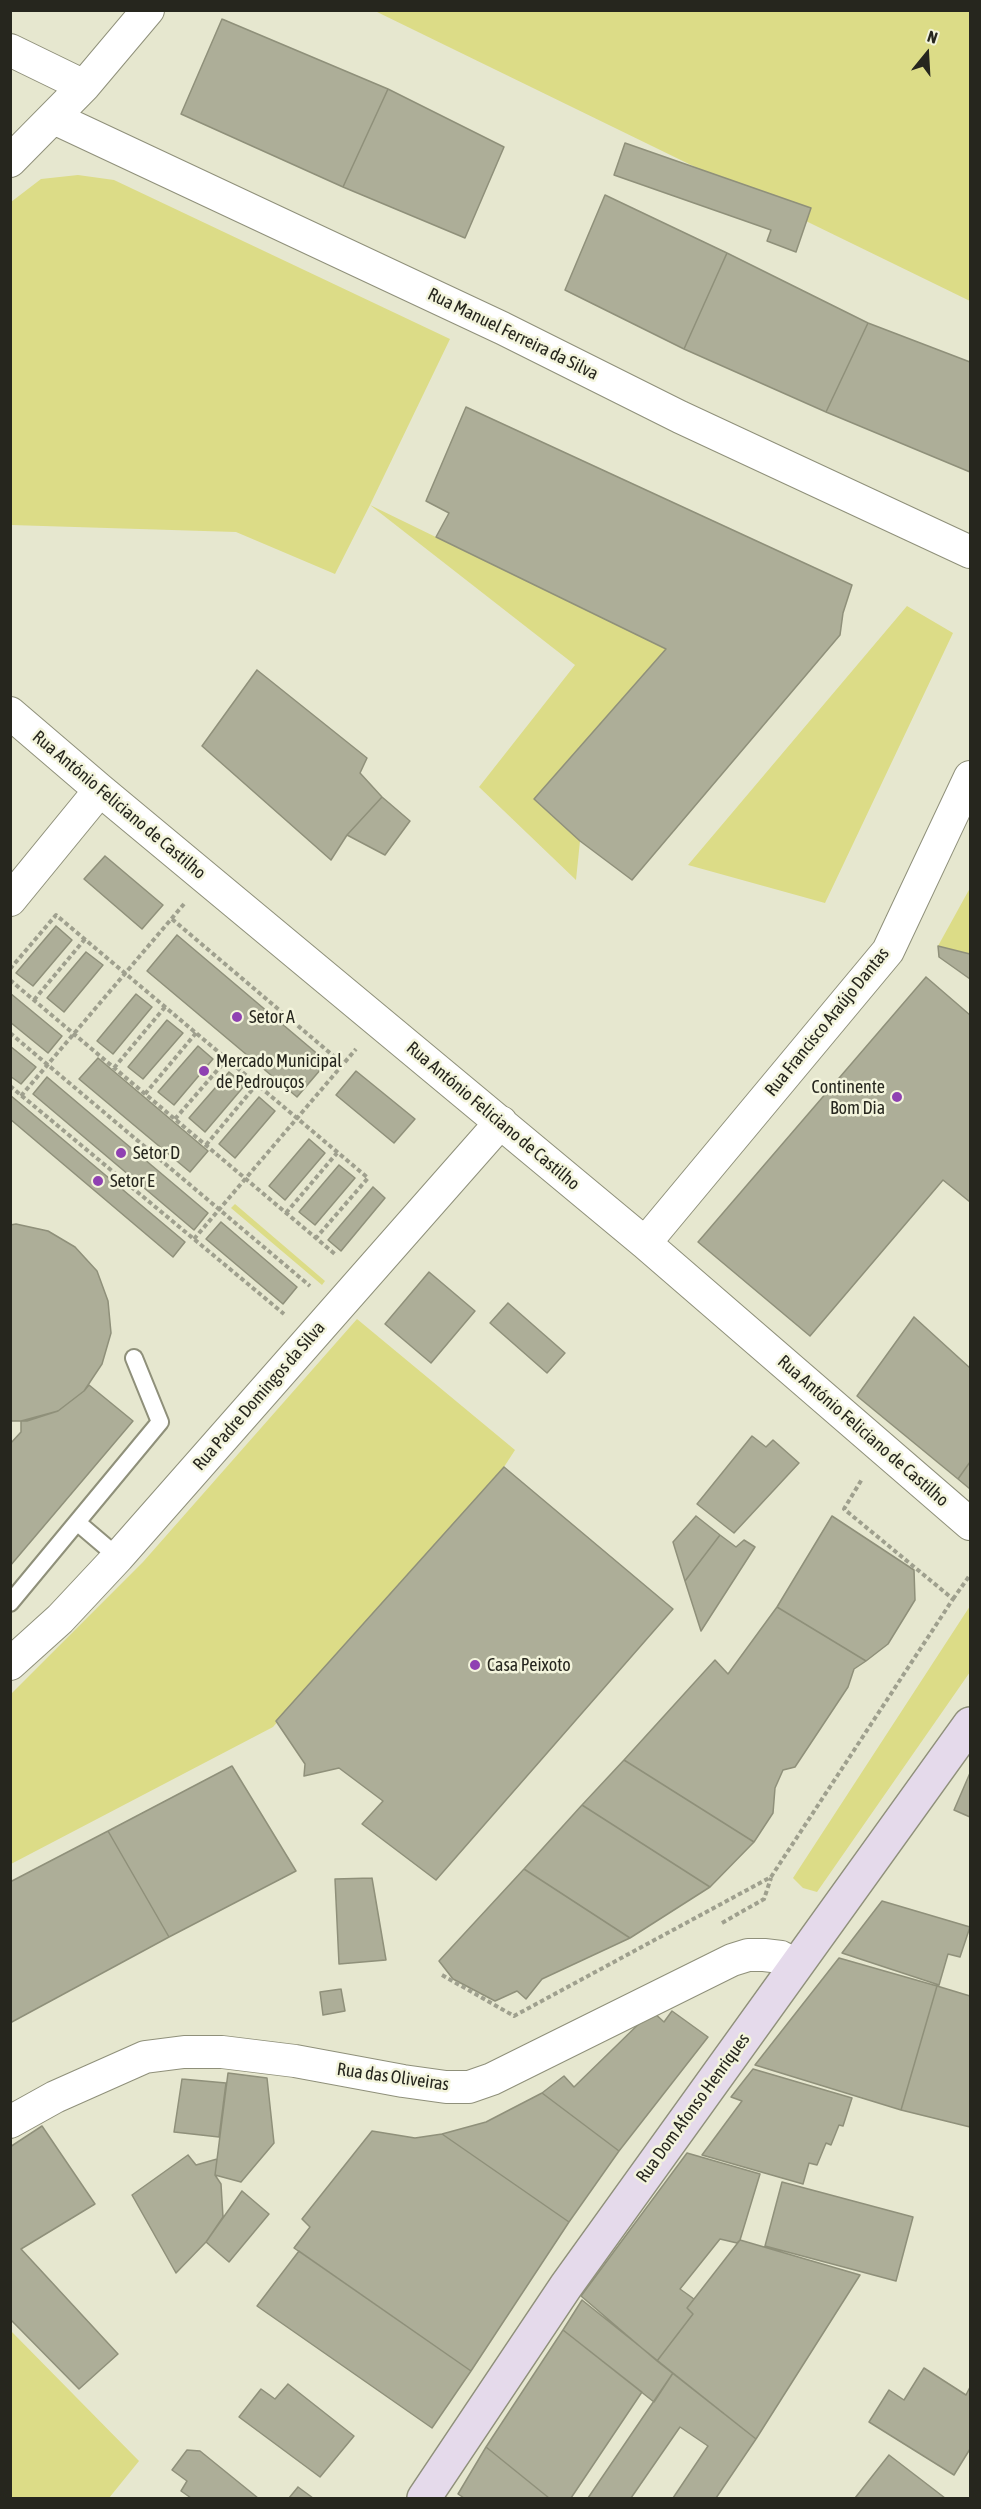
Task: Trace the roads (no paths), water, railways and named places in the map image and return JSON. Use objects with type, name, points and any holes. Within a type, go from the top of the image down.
[{"type":"main road","name":"Rua Dom Afonso Henriques","points":[[424,2499],[566,2286],[970,1724]]},
{"type":"street","points":[[13,151],[54,118],[148,10]]},
{"type":"street","points":[[10,50],[84,86]]},
{"type":"street","name":"Rua Manuel Ferreira da Silva","points":[[54,118],[502,327],[680,417],[970,552]]},
{"type":"street","name":"Rua António Feliciano de Castilho","points":[[10,713],[645,1243],[970,1524]]},
{"type":"street","name":"Rua Francisco Araújo Dantas","points":[[645,1243],[888,951],[970,777]]},
{"type":"street","points":[[10,900],[100,790]]},
{"type":"street","name":"Rua Padre Domingos da Silva","points":[[10,1664],[60,1619],[118,1557],[501,1122]]},
{"type":"street","name":"Rua das Oliveiras","points":[[10,2122],[55,2097],[145,2057],[184,2052],[295,2061],[403,2081],[446,2087],[469,2087],[492,2079],[732,1960],[748,1955],[764,1955],[781,1958],[796,1965]]},
{"type":"lane","points":[[10,1603],[160,1422],[134,1358]]},
{"type":"lane","points":[[78,1523],[118,1557]]},
{"type":"place","name":"Setor A","points":[[237,1017]]},
{"type":"place","name":"Mercado Municipal de Pedrouços","points":[[204,1071]]},
{"type":"place","name":"Continente Bom Dia","points":[[897,1097]]},
{"type":"place","name":"Setor D","points":[[121,1153]]},
{"type":"place","name":"Setor E","points":[[98,1181]]},
{"type":"place","name":"Casa Peixoto","points":[[475,1665]]}]
